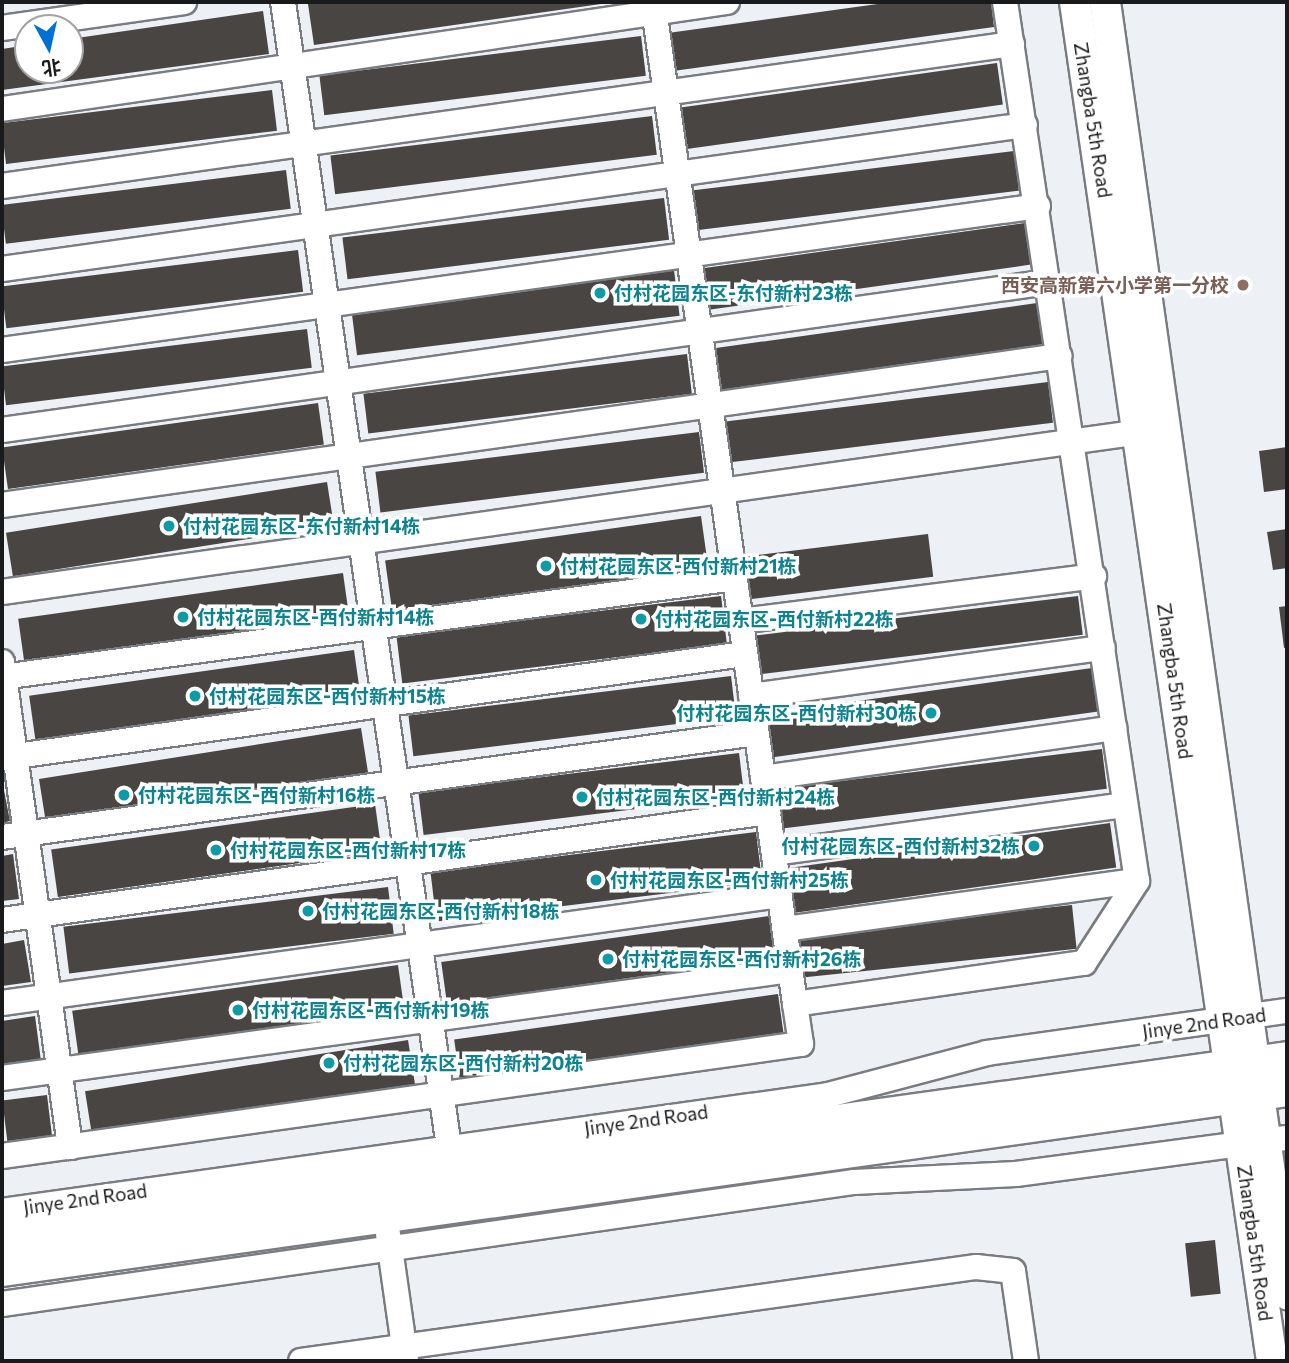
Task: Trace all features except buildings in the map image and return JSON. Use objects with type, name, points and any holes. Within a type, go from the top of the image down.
[{"type":"main road","name":"Jinye 2nd Road","points":[[2,1268],[384,1200],[451,1162],[1259,1078]]},
{"type":"main road","name":"Jinye 2nd Road","points":[[2,1239],[384,1200],[1259,1078]]},
{"type":"street","points":[[2,28],[184,2]]},
{"type":"street","points":[[283,2],[358,542],[451,1162]]},
{"type":"street","points":[[2,109],[653,6],[727,2]]},
{"type":"street","points":[[795,1004],[1084,963],[1137,881],[1094,576],[1005,2]]},
{"type":"street","name":"Zhangba 5th Road","points":[[1075,2],[1140,432],[1236,1018],[1259,1078],[1265,1142],[1287,1294]]},
{"type":"street","name":"Zhangba 5th Road","points":[[1105,2],[1236,1018]]},
{"type":"street","points":[[2,1156],[800,1044],[653,6]]},
{"type":"street","points":[[2,186],[1012,44]]},
{"type":"street","points":[[2,269],[1025,125]]},
{"type":"street","points":[[2,350],[688,252],[1038,206]]},
{"type":"street","points":[[2,430],[1048,282]]},
{"type":"street","points":[[2,505],[1060,356]]},
{"type":"street","points":[[2,592],[1140,432]]},
{"type":"street","points":[[740,621],[1094,576]]},
{"type":"street","points":[[70,1147],[27,833],[8,757],[3,672],[734,578]]},
{"type":"street","points":[[751,696],[1103,648]]},
{"type":"street","points":[[8,757],[744,654]]},
{"type":"street","points":[[764,778],[1114,728]]},
{"type":"street","points":[[2,837],[756,733]]},
{"type":"street","points":[[774,853],[1125,805]]},
{"type":"street","points":[[2,920],[768,812]]},
{"type":"street","points":[[785,929],[1137,881]]},
{"type":"street","points":[[2,1003],[780,895]]},
{"type":"street","points":[[2,1078],[790,970]]},
{"type":"street","name":"Jinye 2nd Road","points":[[2,1211],[451,1162],[828,1095],[988,1053],[1287,1011]]},
{"type":"street","points":[[2,1304],[854,1182],[1016,1174],[1265,1142]]},
{"type":"street","name":"Zhangba 5th Road","points":[[1265,1142],[1272,1361]]},
{"type":"street","points":[[384,1200],[405,1354]]},
{"type":"street","points":[[301,1361],[405,1354],[976,1267],[1013,1271],[1026,1361]]},
{"type":"place","name":"西安高新第六小学第一分校","points":[[1243,285]]},
{"type":"place","name":"付村花园东区-东付新村23栋","points":[[600,293]]},
{"type":"place","name":"付村花园东区-东付新村14栋","points":[[169,526]]},
{"type":"place","name":"付村花园东区-西付新村21栋","points":[[546,566]]},
{"type":"place","name":"付村花园东区-西付新村14栋","points":[[183,617]]},
{"type":"place","name":"付村花园东区-西付新村22栋","points":[[641,619]]},
{"type":"place","name":"付村花园东区-西付新村15栋","points":[[195,696]]},
{"type":"place","name":"付村花园东区-西付新村30栋","points":[[931,713]]},
{"type":"place","name":"付村花园东区-西付新村16栋","points":[[124,795]]},
{"type":"place","name":"付村花园东区-西付新村24栋","points":[[582,797]]},
{"type":"place","name":"付村花园东区-西付新村32栋","points":[[1034,846]]},
{"type":"place","name":"付村花园东区-西付新村17栋","points":[[216,850]]},
{"type":"place","name":"付村花园东区-西付新村25栋","points":[[596,880]]},
{"type":"place","name":"付村花园东区-西付新村18栋","points":[[308,911]]},
{"type":"place","name":"付村花园东区-西付新村26栋","points":[[608,959]]},
{"type":"place","name":"付村花园东区-西付新村19栋","points":[[238,1010]]},
{"type":"place","name":"付村花园东区-西付新村20栋","points":[[329,1063]]}]
